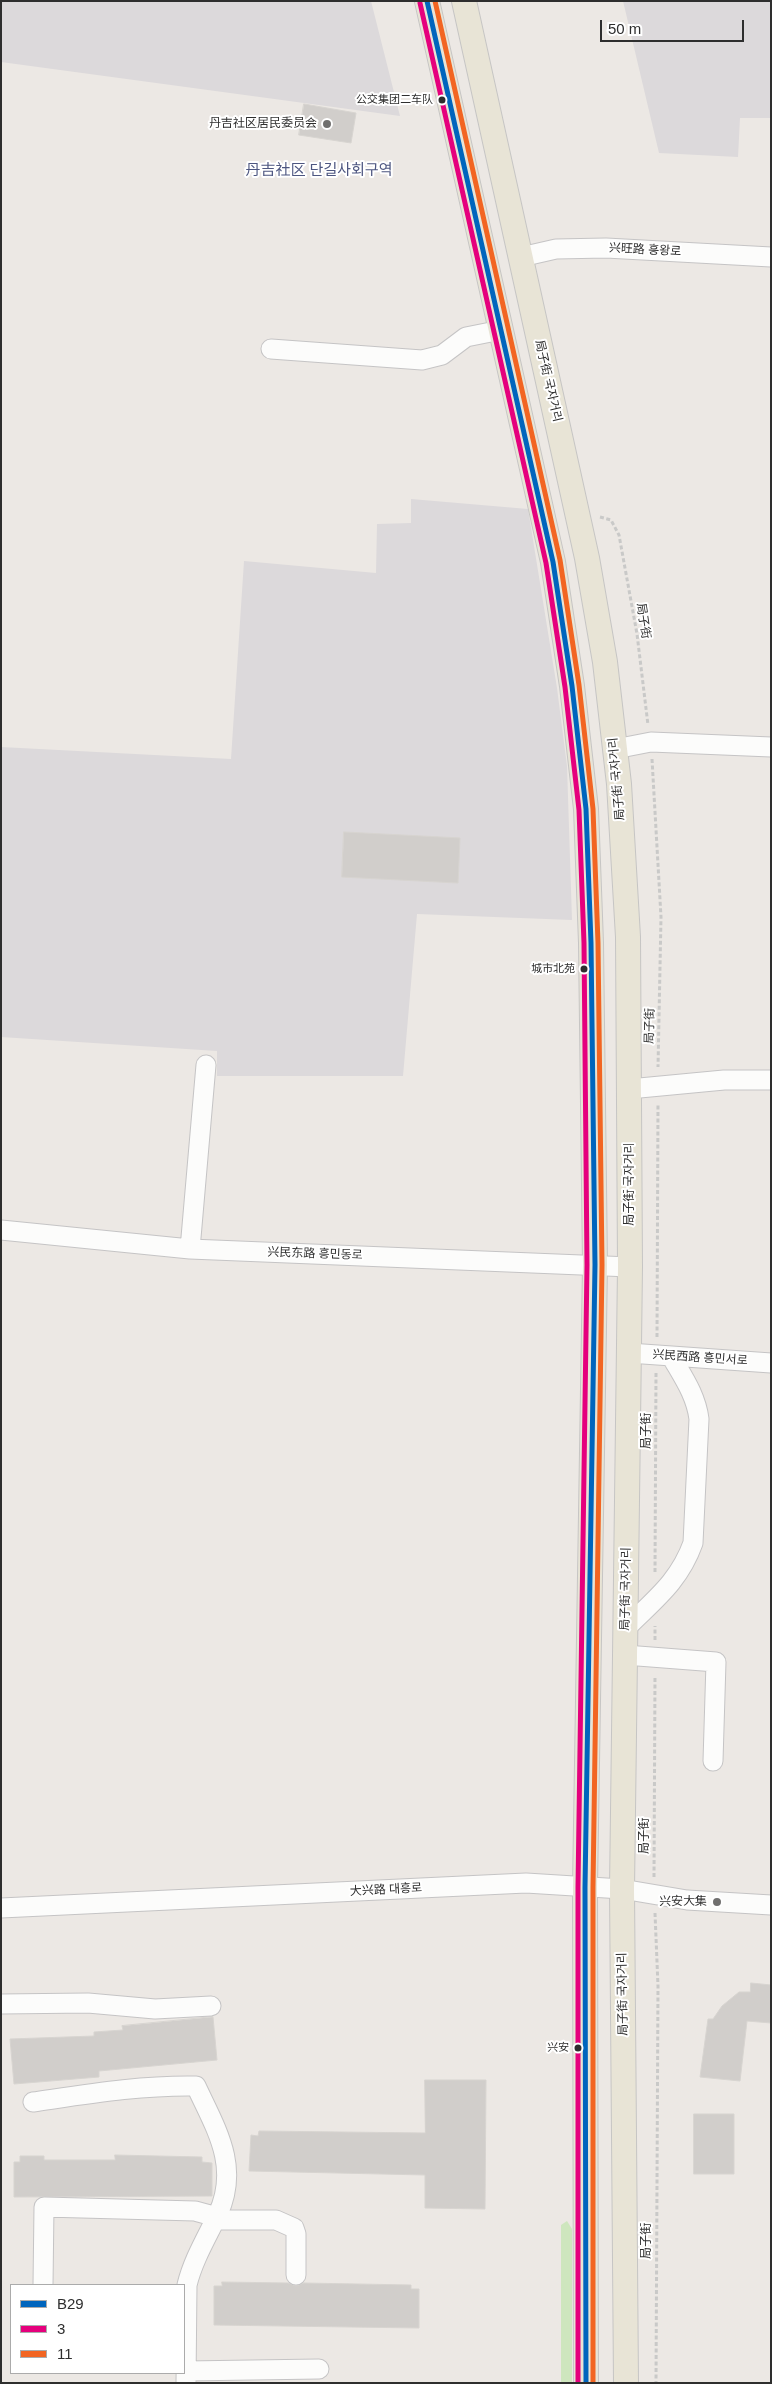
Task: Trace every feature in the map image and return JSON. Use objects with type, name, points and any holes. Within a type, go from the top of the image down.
[{"type":"main road","points":[[427,1],[553,562],[572,686],[586,809],[591,943],[595,1265],[585,1887],[586,2383]]},
{"type":"main road","name":"局子街 국자거리","points":[[464,1],[576,509],[605,662],[619,784],[628,937],[630,1267],[622,1889],[626,2383]]},
{"type":"street","name":"兴旺路 흥왕로","points":[[520,257],[556,249],[606,248],[771,256]]},
{"type":"street","points":[[271,349],[422,360],[442,355],[466,337],[501,330]]},
{"type":"street","points":[[615,749],[651,742],[771,747]]},
{"type":"street","points":[[190,1249],[206,1065]]},
{"type":"street","points":[[629,1088],[724,1080],[771,1080]]},
{"type":"street","name":"兴民东路 흥민동로","points":[[1,1230],[190,1249],[630,1267]]},
{"type":"street","name":"兴民西路 흥민서로","points":[[629,1354],[771,1363]]},
{"type":"street","points":[[626,1628],[675,1580],[687,1560],[693,1543],[699,1419],[697,1405],[689,1387],[664,1356]]},
{"type":"street","points":[[625,1655],[716,1662],[713,1761]]},
{"type":"street","name":"大兴路 대흥로","points":[[1,1908],[526,1883],[622,1889],[687,1900],[771,1905]]},
{"type":"street","points":[[1,2004],[88,2003],[155,2009],[211,2006]]},
{"type":"street","points":[[33,2102],[130,2088],[163,2085],[196,2086],[226,2154],[227,2178],[223,2200],[216,2219],[185,2285],[186,2377],[319,2369]]},
{"type":"street","points":[[43,2284],[44,2207],[196,2211],[216,2219],[276,2220],[294,2228],[296,2234],[296,2275]]},
{"type":"path","name":"局子街","points":[[576,509],[611,520],[619,535],[637,634],[651,742],[661,918],[658,1086],[664,1356],[655,1600],[654,1894],[658,1986],[656,2383]]},
{"type":"shaded area","points":[[1,1],[371,1],[400,116],[1,62]]},
{"type":"shaded area","points":[[623,1],[771,1],[771,118],[740,118],[738,157],[659,153]]},
{"type":"shaded area","points":[[411,499],[528,509],[557,688],[567,766],[572,920],[417,914],[403,1076],[217,1076],[217,1051],[1,1037],[1,747],[231,759],[244,561],[376,573],[377,524],[411,523]]},
{"type":"green space","points":[[567,2221],[572,2229],[572,2383],[561,2383],[561,2225]]},
{"type":"building","name":"丹吉社区居民委员会","points":[[304,104],[356,113],[351,143],[299,135]]},
{"type":"building","points":[[344,832],[460,838],[458,883],[342,877]]},
{"type":"building","points":[[751,1983],[771,1985],[771,2023],[747,2021],[740,2081],[700,2077],[708,2019],[713,2019],[722,2006],[739,1992],[750,1992]]},
{"type":"building","points":[[213,2017],[217,2060],[99,2071],[99,2077],[14,2084],[10,2039],[94,2036],[94,2032],[123,2030],[122,2026]]},
{"type":"building","points":[[425,2080],[486,2080],[485,2209],[425,2208],[425,2175],[249,2171],[251,2135],[258,2136],[259,2131],[425,2133]]},
{"type":"building","points":[[694,2114],[734,2114],[734,2174],[694,2174]]},
{"type":"building","points":[[115,2155],[202,2157],[202,2162],[212,2163],[212,2196],[14,2197],[14,2162],[20,2162],[20,2156],[44,2156],[44,2160],[115,2160]]},
{"type":"building","points":[[222,2282],[288,2283],[296,2286],[304,2283],[411,2285],[411,2289],[419,2289],[419,2328],[214,2325],[214,2286],[222,2286]]},
{"type":"transit line","name":"B29","points":[[427,1],[553,562],[572,686],[586,809],[591,943],[595,1265],[585,1887],[586,2383]]},
{"type":"transit line","name":"11","points":[[435,1],[560,560],[579,685],[593,809],[598,943],[602,1265],[593,1887],[593,2383]]},
{"type":"transit line","name":"3","points":[[420,3],[546,563],[565,687],[579,810],[584,943],[587,1265],[578,1887],[578,2383]]},
{"type":"place","name":"公交集团二车队","points":[[442,100]]},
{"type":"place","name":"丹吉社区居民委员会","points":[[327,124]]},
{"type":"place","name":"城市北苑","points":[[584,969]]},
{"type":"place","name":"兴安大集","points":[[717,1902]]},
{"type":"place","name":"兴安","points":[[578,2048]]},
{"type":"district","name":"丹吉社区 단길사회구역","points":[[319,171]]}]
